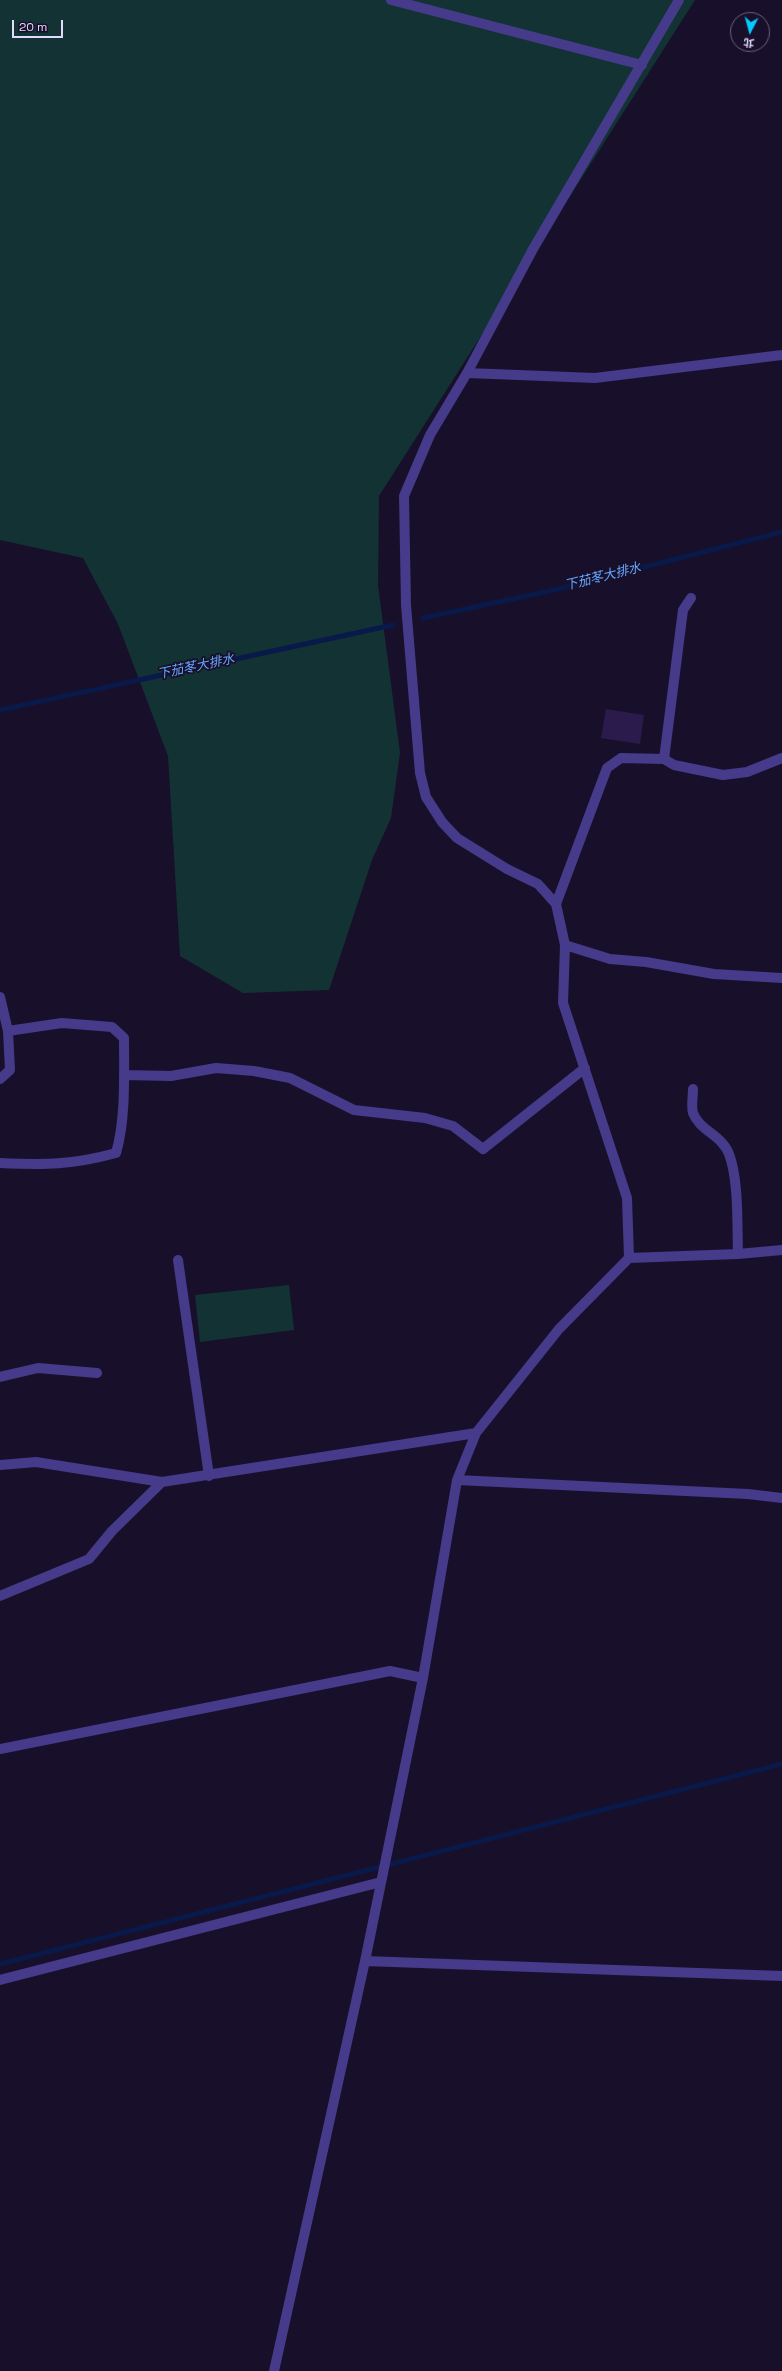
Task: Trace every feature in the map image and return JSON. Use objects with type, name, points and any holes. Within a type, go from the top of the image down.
[{"type":"street","points":[[391,0],[642,65]]},
{"type":"street","points":[[629,1258],[627,1198],[563,1003],[565,945],[556,904],[538,884],[507,870],[457,838],[442,822],[426,797],[420,773],[406,605],[404,496],[430,435],[467,373],[533,249],[679,0]]},
{"type":"street","points":[[467,373],[595,378],[782,355]]},
{"type":"street","points":[[664,759],[683,610],[691,598]]},
{"type":"street","points":[[556,904],[607,768],[621,758],[664,759],[674,765],[723,775],[747,772],[782,758]]},
{"type":"street","points":[[565,945],[610,959],[646,962],[714,974],[782,978]]},
{"type":"street","points":[[0,997],[8,1031],[10,1070],[0,1079]]},
{"type":"street","points":[[0,1163],[41,1165],[82,1162],[116,1153],[120,1140],[124,1075],[124,1038],[112,1027],[62,1023],[8,1031]]},
{"type":"street","points":[[124,1075],[171,1076],[216,1068],[261,1072],[290,1078],[354,1110],[425,1118],[453,1126],[484,1149],[585,1068]]},
{"type":"street","points":[[693,1089],[692,1112],[701,1124],[720,1139],[729,1154],[736,1197],[738,1254]]},
{"type":"street","points":[[274,2371],[365,1961],[423,1678],[457,1480],[476,1433],[559,1329],[629,1258],[738,1254],[782,1250]]},
{"type":"street","points":[[178,1260],[209,1476]]},
{"type":"street","points":[[0,1377],[38,1368],[97,1373]]},
{"type":"street","points":[[0,1465],[36,1462],[162,1482],[209,1476],[476,1433]]},
{"type":"street","points":[[457,1480],[748,1494],[782,1498]]},
{"type":"street","points":[[0,1596],[89,1559],[112,1531],[162,1482]]},
{"type":"street","points":[[0,1749],[390,1671],[423,1678]]},
{"type":"street","points":[[0,1980],[381,1882]]},
{"type":"street","points":[[365,1961],[782,1976]]},
{"type":"green space","points":[[0,0],[695,0],[379,496],[378,585],[400,753],[391,818],[372,860],[329,990],[243,993],[180,956],[168,756],[118,624],[83,558],[0,540]]},
{"type":"green space","points":[[289,1285],[294,1330],[200,1342],[195,1295]]},
{"type":"building","points":[[606,709],[644,715],[640,744],[601,738]]},
{"type":"waterway","name":"下茄苳大排水","points":[[423,618],[550,591],[782,532]]},
{"type":"waterway","name":"下茄苳大排水","points":[[0,710],[393,625]]},
{"type":"waterway","points":[[0,1964],[782,1764]]}]
